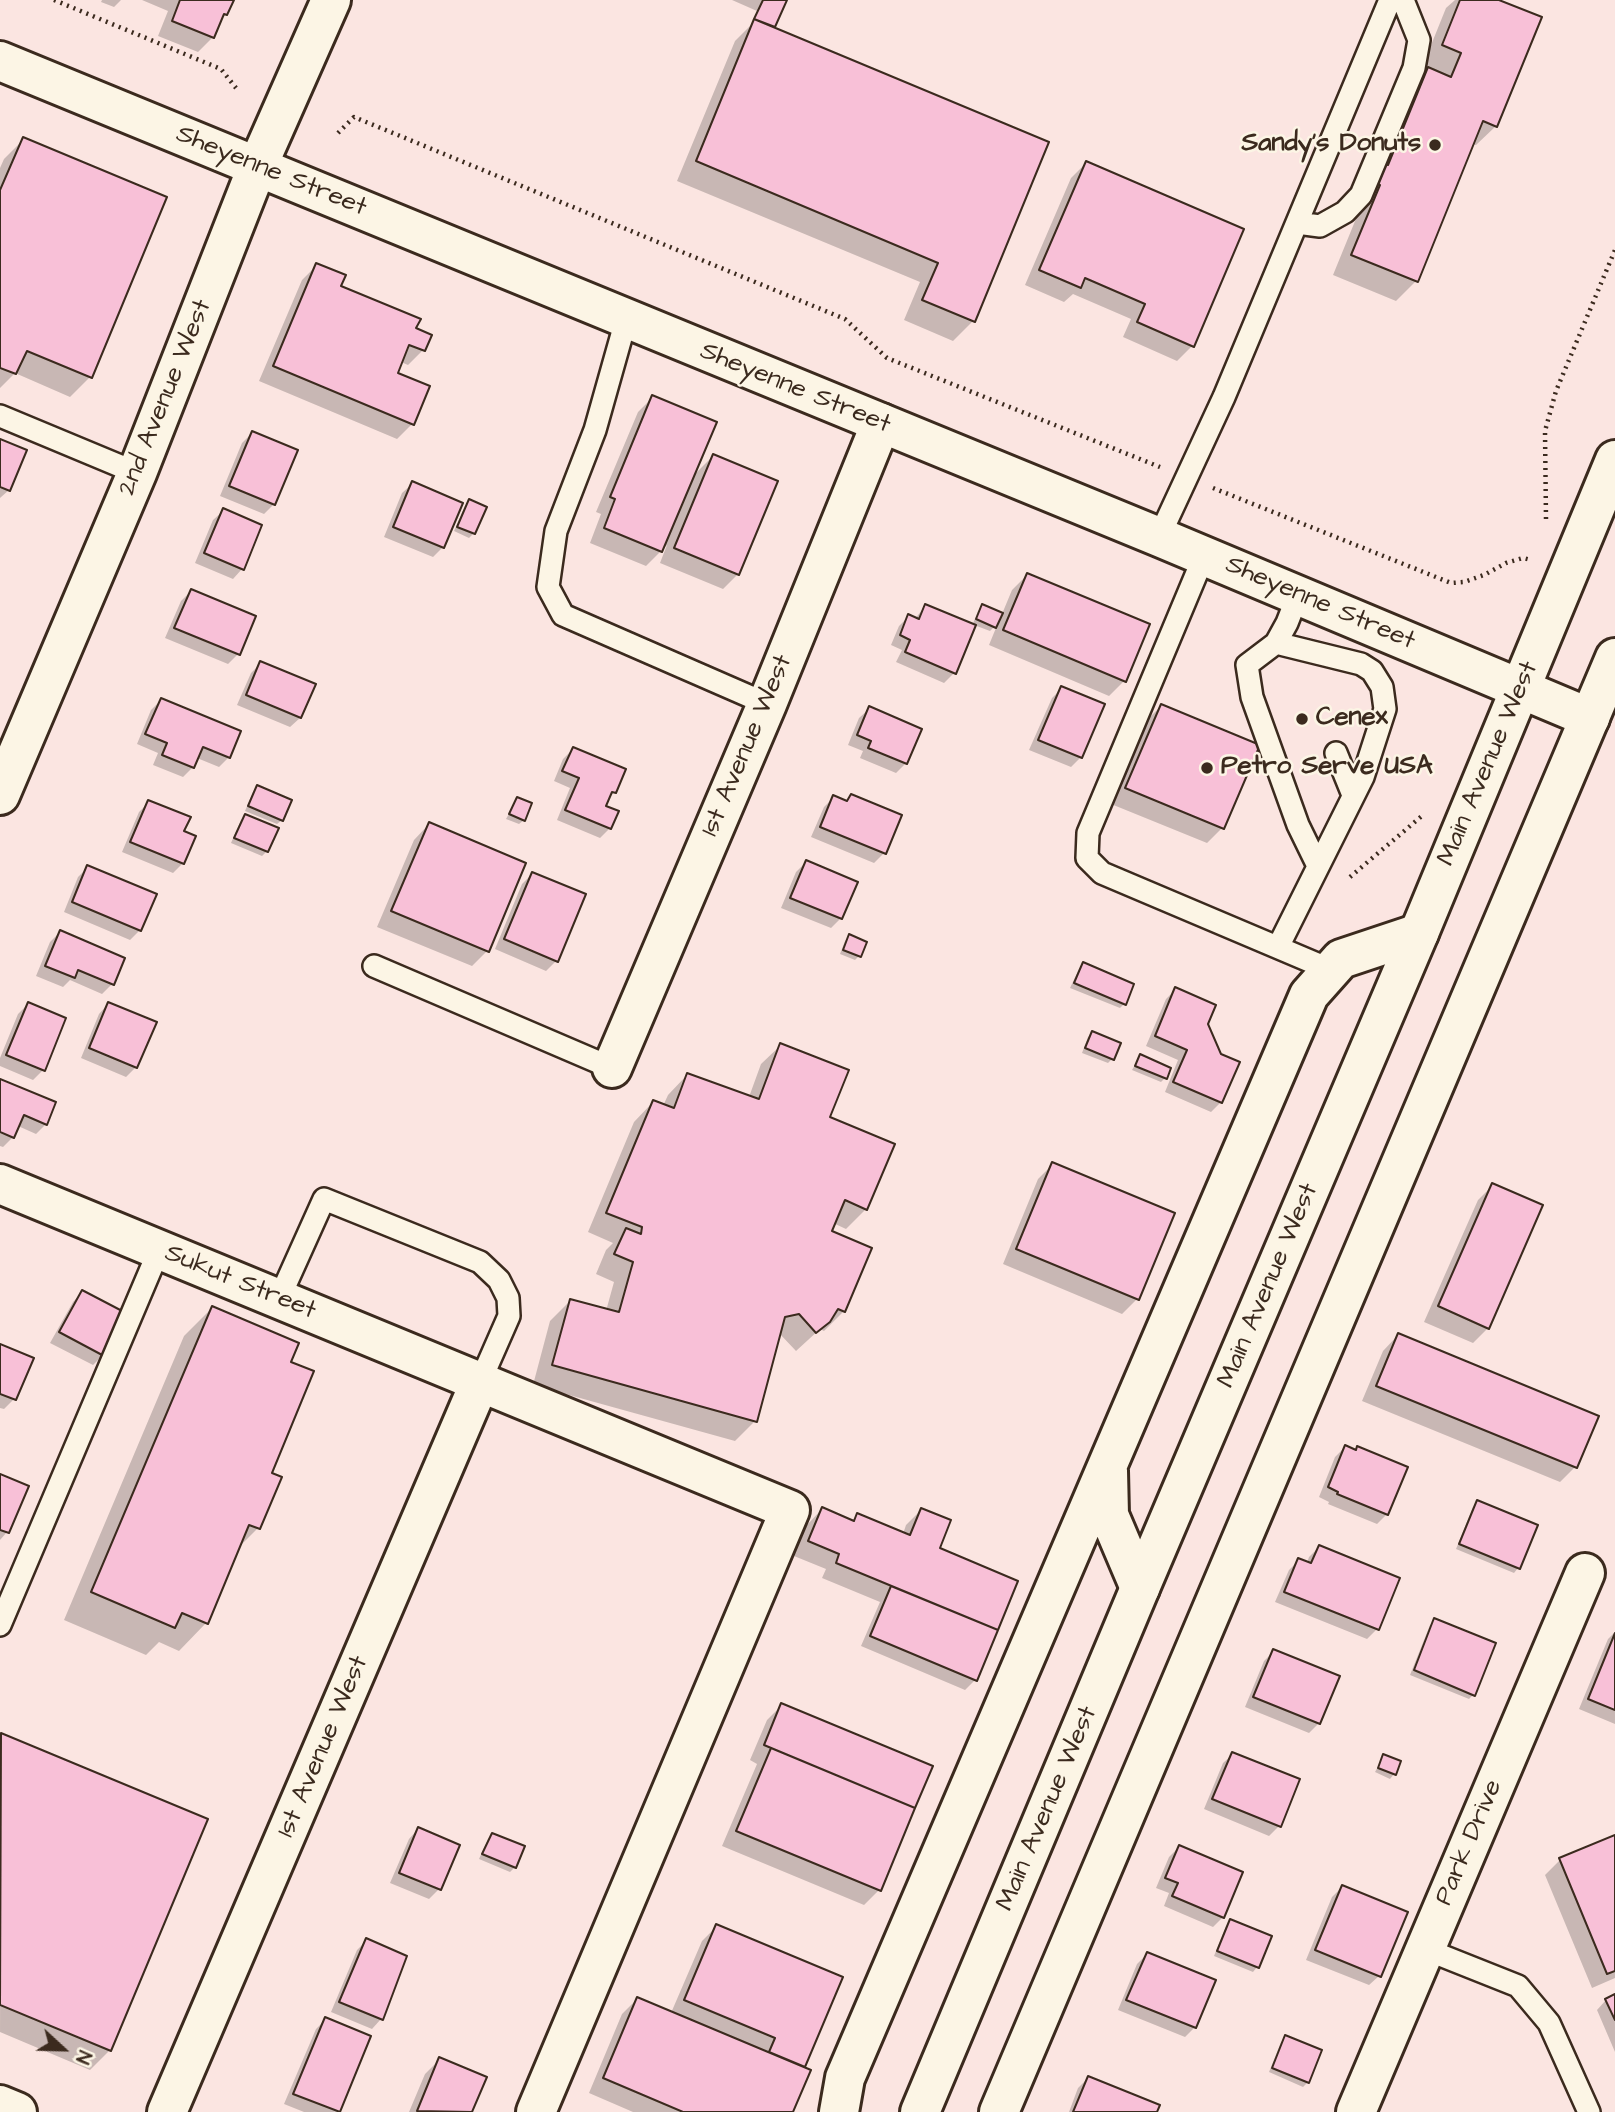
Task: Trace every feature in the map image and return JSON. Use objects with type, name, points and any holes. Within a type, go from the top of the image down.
[{"type":"street","name":"2nd Avenue West","points":[[0,795],[137,473],[258,165],[331,0]]},
{"type":"street","name":"Sheyenne Street","points":[[0,61],[1159,537],[1590,718]]},
{"type":"street","name":"1st Avenue West","points":[[612,1068],[767,704],[881,423]]},
{"type":"street","name":"Main Avenue West","points":[[920,2112],[1419,933],[1615,460]]},
{"type":"street","points":[[999,2112],[1615,658]]},
{"type":"street","points":[[839,2112],[845,2078],[1309,995],[1340,959],[1419,933]]},
{"type":"street","name":"Sukut Street","points":[[0,1184],[790,1510],[536,2112]]},
{"type":"street","name":"1st Avenue West","points":[[167,2112],[480,1382]]},
{"type":"street","points":[[1108,1465],[1109,1515],[1140,1588]]},
{"type":"street","name":"Park Drive","points":[[1356,2112],[1585,1573]]},
{"type":"street","points":[[0,2105],[17,2112]]},
{"type":"lane","points":[[1159,537],[1224,397],[1390,0]]},
{"type":"lane","points":[[1297,223],[1320,226],[1345,212],[1361,195],[1414,68],[1419,40],[1403,0]]},
{"type":"lane","points":[[626,320],[595,430],[556,531],[548,587],[563,615],[767,704]]},
{"type":"lane","points":[[0,416],[137,473]]},
{"type":"lane","points":[[1204,556],[1088,833],[1087,858],[1102,873],[1331,970]]},
{"type":"lane","points":[[1291,652],[1287,623],[1298,595]]},
{"type":"lane","points":[[1278,947],[1363,777],[1385,709],[1382,687],[1372,671],[1362,664],[1291,652],[1247,665],[1252,697],[1298,825],[1318,866]]},
{"type":"lane","points":[[1336,753],[1353,795]]},
{"type":"lane","points":[[374,966],[612,1068]]},
{"type":"lane","points":[[279,1299],[324,1199],[469,1257],[480,1262],[499,1280],[508,1298],[509,1316],[480,1382]]},
{"type":"lane","points":[[0,1625],[159,1250]]},
{"type":"lane","points":[[1425,1949],[1518,1986],[1549,2023],[1589,2112]]},
{"type":"path","points":[[54,0],[221,69],[236,88]]},
{"type":"path","points":[[338,132],[354,117],[845,319],[887,358],[1451,583],[1464,582],[1523,558],[1539,562]]},
{"type":"path","points":[[1546,531],[1545,431],[1556,391],[1615,250]]},
{"type":"building","points":[[180,0],[234,0],[227,15],[224,14],[214,38],[172,21]]},
{"type":"building","points":[[763,0],[787,0],[775,27],[754,19]]},
{"type":"building","name":"Sandy's Donuts","points":[[1460,0],[1499,0],[1542,17],[1497,127],[1483,121],[1418,282],[1351,255],[1380,185],[1376,182],[1384,163],[1388,165],[1428,67],[1451,77],[1461,53],[1442,45]]},
{"type":"building","points":[[754,19],[1049,142],[975,322],[922,300],[938,263],[696,161]]},
{"type":"building","points":[[23,137],[167,197],[92,378],[27,351],[16,374],[0,368],[0,190]]},
{"type":"building","points":[[1086,161],[1244,229],[1194,347],[1137,322],[1145,304],[1085,278],[1081,288],[1039,270]]},
{"type":"building","points":[[316,263],[346,275],[341,286],[421,319],[416,328],[432,335],[425,351],[409,345],[398,373],[430,386],[414,425],[273,366]]},
{"type":"building","points":[[652,395],[717,422],[662,552],[604,528],[615,499],[610,497]]},
{"type":"building","points":[[252,431],[298,450],[275,505],[229,486]]},
{"type":"building","points":[[0,439],[27,450],[10,491],[0,487]]},
{"type":"building","points":[[713,454],[778,481],[739,575],[674,548]]},
{"type":"building","points":[[412,481],[463,503],[444,548],[393,527]]},
{"type":"building","points":[[469,499],[487,507],[475,534],[457,527]]},
{"type":"building","points":[[223,508],[262,525],[244,570],[204,553]]},
{"type":"building","points":[[1027,573],[1150,624],[1126,682],[1003,630]]},
{"type":"building","points":[[191,589],[256,616],[240,655],[174,628]]},
{"type":"building","points":[[925,604],[976,625],[956,674],[905,652],[910,640],[900,635],[908,614],[919,619]]},
{"type":"building","points":[[982,604],[1003,613],[996,628],[976,619]]},
{"type":"building","points":[[260,661],[316,684],[301,718],[246,695]]},
{"type":"building","points":[[1061,686],[1105,704],[1082,758],[1038,740]]},
{"type":"building","points":[[161,698],[241,731],[230,758],[203,747],[194,768],[162,755],[167,743],[145,734]]},
{"type":"building","points":[[1161,704],[1260,745],[1224,829],[1125,788]]},
{"type":"building","points":[[869,706],[922,729],[907,764],[868,748],[871,741],[857,735]]},
{"type":"building","points":[[573,747],[626,769],[616,793],[612,792],[606,806],[619,811],[611,829],[565,810],[579,778],[562,771]]},
{"type":"building","points":[[257,785],[292,800],[283,821],[248,806]]},
{"type":"building","points":[[851,794],[902,815],[886,854],[820,827],[833,795],[847,801]]},
{"type":"building","points":[[517,797],[532,803],[525,821],[509,814]]},
{"type":"building","points":[[148,800],[191,817],[184,831],[196,836],[184,864],[130,842]]},
{"type":"building","points":[[245,814],[279,828],[268,852],[234,838]]},
{"type":"building","points":[[429,822],[526,863],[489,952],[391,911]]},
{"type":"building","points":[[806,860],[858,882],[842,919],[790,898]]},
{"type":"building","points":[[87,865],[157,894],[141,931],[72,902]]},
{"type":"building","points":[[532,872],[586,894],[558,962],[504,939]]},
{"type":"building","points":[[60,930],[125,958],[114,985],[78,970],[75,978],[45,966]]},
{"type":"building","points":[[849,934],[867,942],[861,957],[843,950]]},
{"type":"building","points":[[1083,962],[1134,984],[1126,1005],[1074,983]]},
{"type":"building","points":[[1175,987],[1216,1005],[1208,1024],[1221,1054],[1240,1062],[1222,1103],[1173,1082],[1187,1050],[1155,1036]]},
{"type":"building","points":[[28,1002],[66,1018],[45,1071],[6,1055]]},
{"type":"building","points":[[108,1002],[157,1022],[137,1068],[89,1048]]},
{"type":"building","points":[[1092,1031],[1121,1043],[1114,1060],[1085,1048]]},
{"type":"building","points":[[780,1043],[849,1070],[830,1117],[895,1144],[867,1210],[845,1200],[832,1231],[872,1248],[845,1312],[838,1309],[830,1322],[816,1333],[799,1314],[785,1317],[757,1422],[552,1365],[570,1299],[619,1312],[633,1262],[614,1254],[626,1228],[641,1234],[642,1227],[606,1213],[653,1100],[674,1108],[687,1073],[759,1099]]},
{"type":"building","points":[[1140,1054],[1171,1068],[1167,1079],[1135,1066]]},
{"type":"building","points":[[0,1079],[56,1102],[47,1125],[24,1115],[14,1138],[0,1132]]},
{"type":"building","points":[[1052,1162],[1175,1213],[1139,1300],[1016,1249]]},
{"type":"building","points":[[1492,1183],[1543,1205],[1489,1329],[1438,1306]]},
{"type":"building","points":[[82,1290],[126,1313],[104,1356],[59,1332]]},
{"type":"building","points":[[212,1306],[299,1343],[291,1362],[314,1371],[272,1473],[282,1477],[260,1529],[249,1525],[208,1624],[182,1613],[175,1628],[91,1592]]},
{"type":"building","points":[[1398,1333],[1599,1416],[1577,1468],[1376,1386]]},
{"type":"building","points":[[0,1344],[34,1358],[16,1400],[0,1394]]},
{"type":"building","points":[[1345,1445],[1356,1450],[1357,1446],[1408,1467],[1388,1515],[1337,1494],[1338,1492],[1328,1487]]},
{"type":"building","points":[[0,1474],[29,1486],[9,1533],[0,1530]]},
{"type":"building","points":[[1477,1500],[1538,1525],[1520,1569],[1459,1544]]},
{"type":"building","points":[[822,1507],[854,1521],[857,1513],[910,1535],[921,1508],[951,1520],[940,1548],[1018,1581],[998,1630],[836,1563],[839,1554],[808,1541]]},
{"type":"building","points":[[1319,1545],[1400,1578],[1379,1630],[1284,1592],[1298,1558],[1311,1563]]},
{"type":"building","points":[[891,1586],[998,1630],[977,1681],[870,1636]]},
{"type":"building","points":[[1434,1618],[1496,1643],[1475,1696],[1414,1670]]},
{"type":"building","points":[[1615,1633],[1615,1710],[1588,1699]]},
{"type":"building","points":[[1273,1649],[1340,1676],[1320,1724],[1253,1697]]},
{"type":"building","points":[[781,1703],[933,1766],[915,1808],[764,1745]]},
{"type":"building","points":[[1,1733],[208,1819],[111,2051],[0,2005]]},
{"type":"building","points":[[771,1748],[915,1808],[881,1891],[736,1831]]},
{"type":"building","points":[[1232,1752],[1300,1779],[1281,1827],[1212,1799]]},
{"type":"building","points":[[1383,1754],[1401,1761],[1396,1775],[1378,1768]]},
{"type":"building","points":[[418,1827],[460,1845],[441,1890],[399,1873]]},
{"type":"building","points":[[492,1833],[525,1846],[516,1868],[482,1854]]},
{"type":"building","points":[[1615,1835],[1615,1971],[1607,1974],[1559,1858]]},
{"type":"building","points":[[1179,1845],[1243,1872],[1224,1918],[1172,1896],[1178,1883],[1165,1878]]},
{"type":"building","points":[[1342,1885],[1408,1912],[1381,1977],[1315,1950]]},
{"type":"building","points":[[1230,1919],[1272,1936],[1259,1968],[1217,1951]]},
{"type":"building","points":[[716,1924],[843,1977],[805,2067],[769,2052],[775,2038],[684,2000]]},
{"type":"building","points":[[366,1938],[407,1956],[383,2020],[339,2002]]},
{"type":"building","points":[[1147,1952],[1216,1980],[1196,2028],[1126,2000]]},
{"type":"building","points":[[1615,1994],[1615,2020],[1605,1999]]},
{"type":"building","points":[[637,1997],[811,2070],[793,2112],[683,2112],[603,2078]]},
{"type":"building","points":[[325,2017],[371,2036],[340,2112],[293,2094]]},
{"type":"building","points":[[1285,2035],[1322,2050],[1309,2083],[1272,2068]]},
{"type":"building","points":[[439,2057],[487,2077],[472,2112],[417,2111]]},
{"type":"building","points":[[1088,2076],[1160,2105],[1157,2112],[1073,2112]]},
{"type":"place","name":"Sandy's Donuts","points":[[1435,145]]},
{"type":"place","name":"Cenex","points":[[1302,719]]},
{"type":"place","name":"Petro Serve USA","points":[[1207,768]]}]
